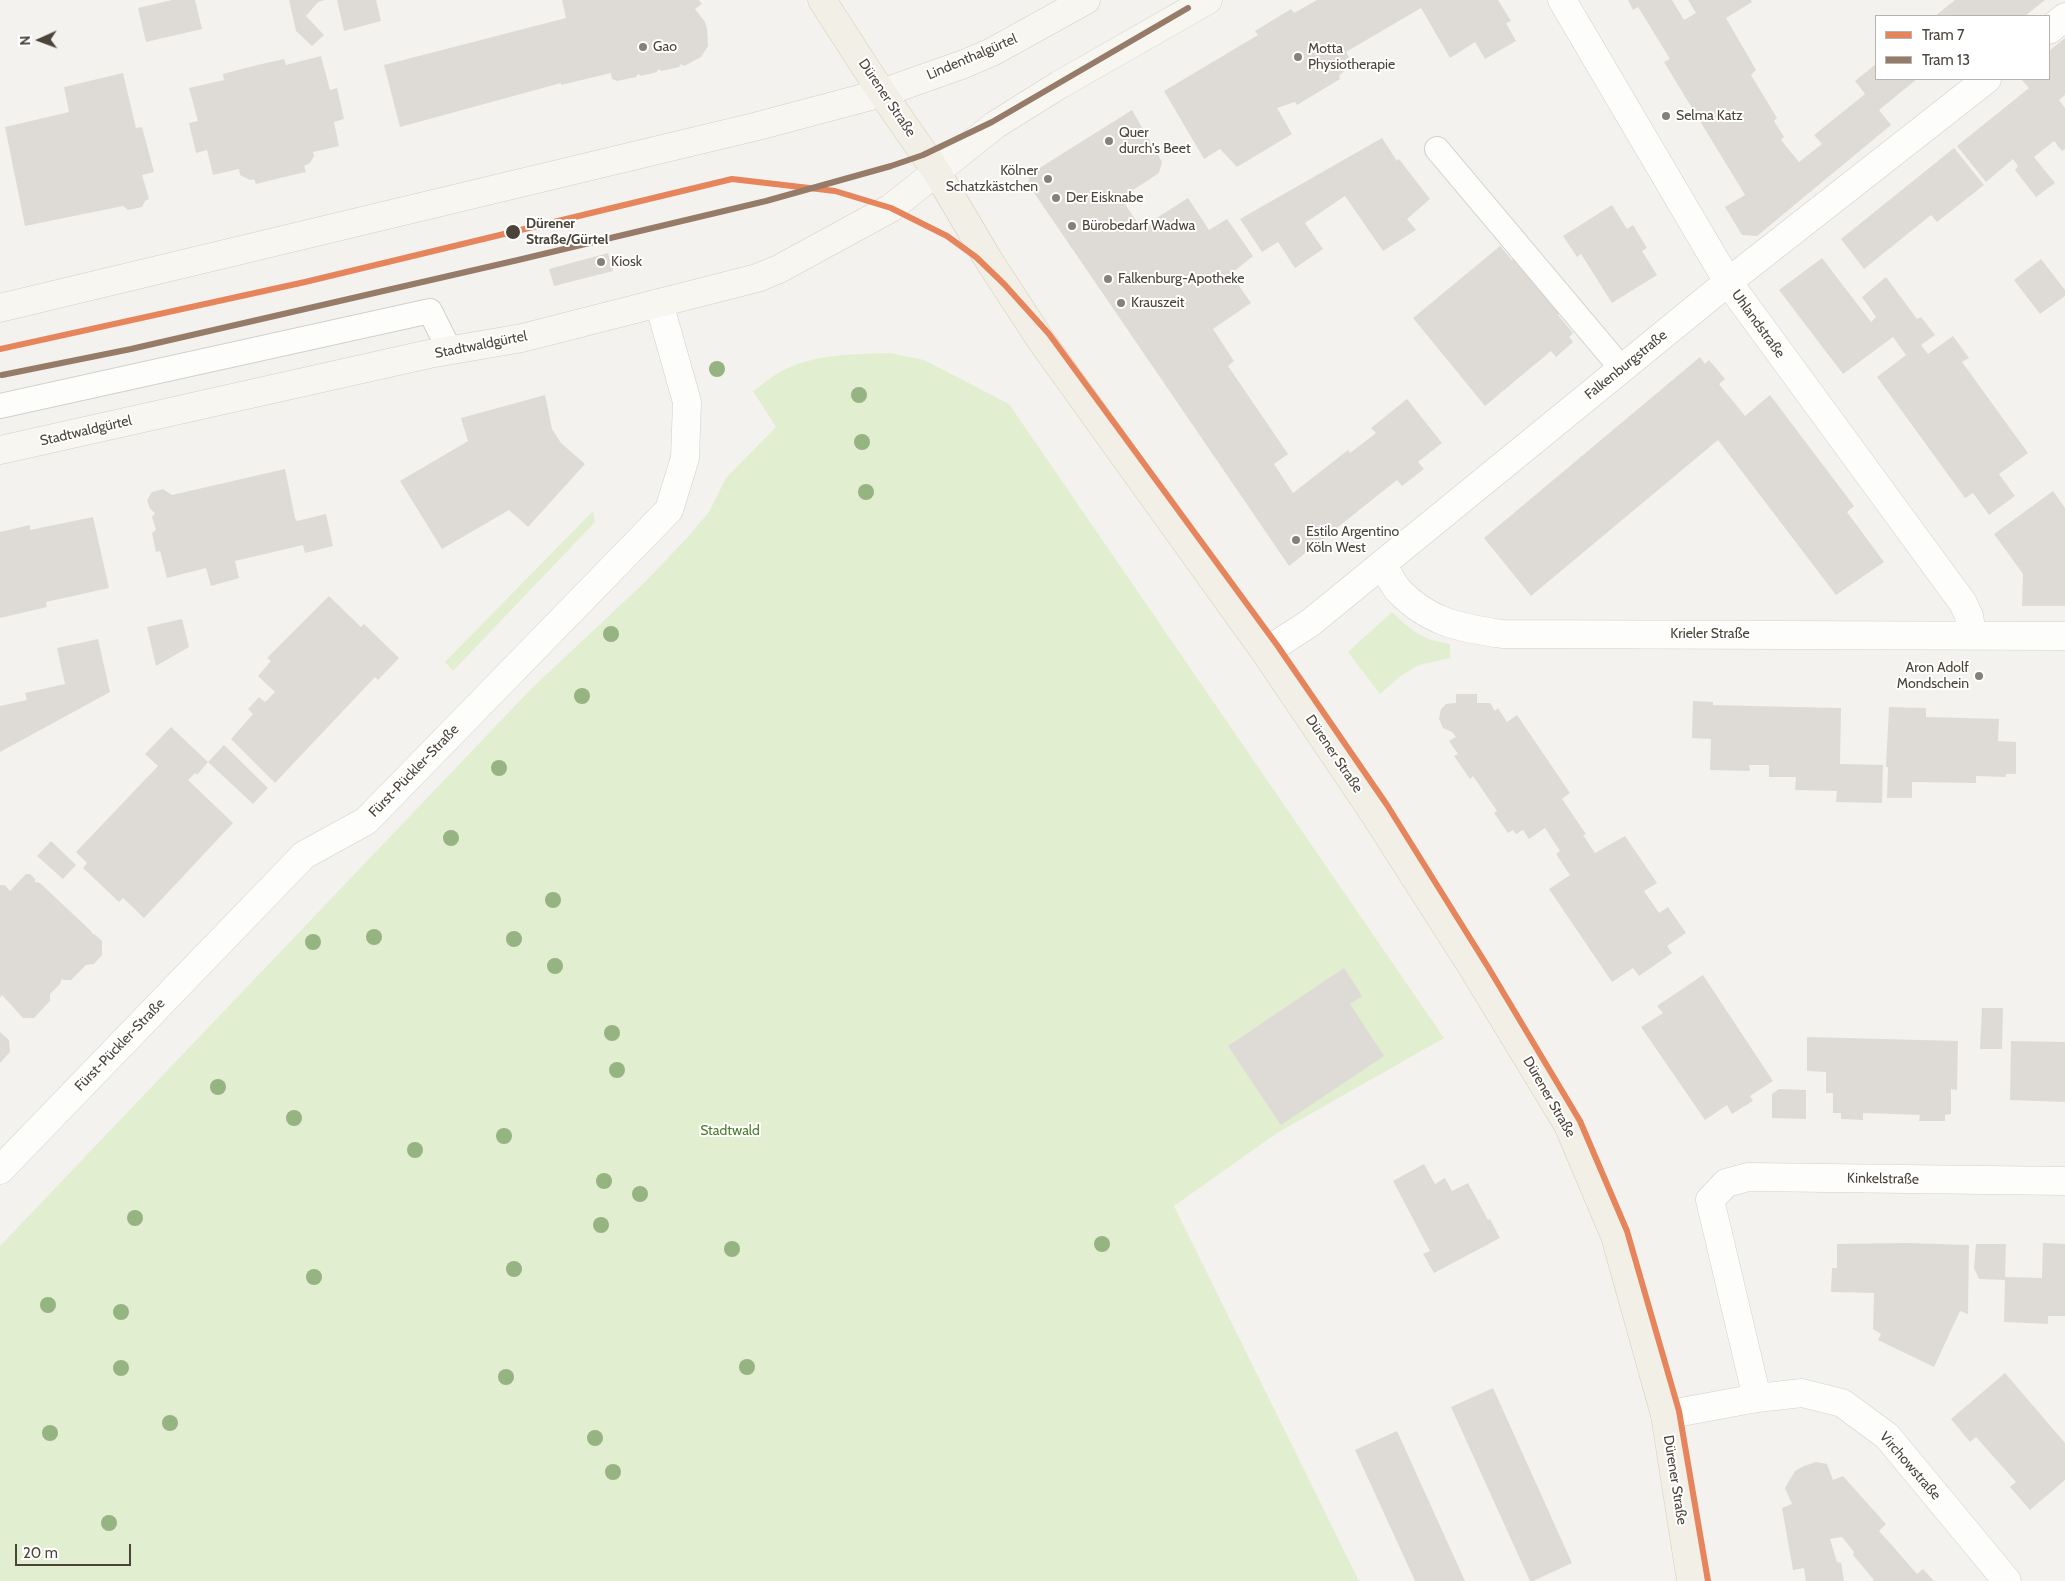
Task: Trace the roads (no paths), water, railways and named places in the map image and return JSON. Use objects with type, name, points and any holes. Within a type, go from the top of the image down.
[{"type":"main road","name":"Dürener Straße","points":[[822,0],[882,94],[936,171],[988,260],[1040,339],[1265,652],[1373,812],[1474,970],[1568,1125],[1615,1236],[1665,1415],[1691,1581]]},
{"type":"main road","name":"Lindenthalgürtel","points":[[882,94],[992,52],[1086,0]]},
{"type":"main road","points":[[936,171],[1003,120],[1059,85],[1208,0]]},
{"type":"main road","points":[[0,308],[739,131],[882,94]]},
{"type":"main road","name":"Stadtwaldgürtel","points":[[0,450],[450,351],[522,338],[757,278],[779,269],[891,208],[936,171]]},
{"type":"street","name":"Uhlandstraße","points":[[1562,0],[1728,282],[1963,603],[1969,616],[1972,634]]},
{"type":"street","points":[[2050,29],[2065,17]]},
{"type":"street","name":"Falkenburgstraße","points":[[1265,652],[1310,623],[1728,282],[1986,80]]},
{"type":"street","name":"Fürst-Pückler-Straße","points":[[0,1170],[304,854],[366,821],[669,510],[685,458],[687,402],[660,302]]},
{"type":"street","name":"Krieler Straße","points":[[1382,564],[1397,589],[1426,614],[1464,629],[1502,634],[1972,634],[2065,636]]},
{"type":"street","name":"Kinkelstraße","points":[[1756,1398],[1710,1200],[1726,1183],[1748,1177],[2065,1181]]},
{"type":"street","name":"Virchowstraße","points":[[1665,1415],[1756,1398],[1802,1393],[1842,1403],[1887,1436],[2007,1581]]},
{"type":"lane","points":[[1436,149],[1622,369]]},
{"type":"lane","points":[[0,406],[430,310],[450,351]]},
{"type":"tram line","name":"13","points":[[2,375],[131,349],[518,260],[766,201],[891,166],[923,155],[992,122],[1188,8]]},
{"type":"tram line","name":"7","points":[[0,349],[305,282],[732,179],[835,191],[891,208],[947,236],[976,257],[1004,284],[1049,334],[1277,645],[1387,805],[1488,967],[1580,1121],[1627,1231],[1679,1411],[1708,1581]]},
{"type":"place","name":"Gao","points":[[643,47]]},
{"type":"place","name":"Motta Physiotherapie","points":[[1298,57]]},
{"type":"place","name":"Selma Katz","points":[[1666,116]]},
{"type":"place","name":"Quer durch's Beet","points":[[1109,141]]},
{"type":"place","name":"Kölner Schatzkästchen","points":[[1048,179]]},
{"type":"place","name":"Der Eisknabe","points":[[1056,198]]},
{"type":"place","name":"Bürobedarf Wadwa","points":[[1072,226]]},
{"type":"place","name":"Dürener Straße/Gürtel","points":[[513,232]]},
{"type":"place","name":"Kiosk","points":[[601,262]]},
{"type":"place","name":"Falkenburg-Apotheke","points":[[1108,279]]},
{"type":"place","name":"Krauszeit","points":[[1121,303]]},
{"type":"place","name":"Estilo Argentino Köln West","points":[[1296,540]]},
{"type":"place","name":"Aron Adolf Mondschein","points":[[1979,676]]},
{"type":"park label","name":"Stadtwald","points":[[730,1131]]}]
